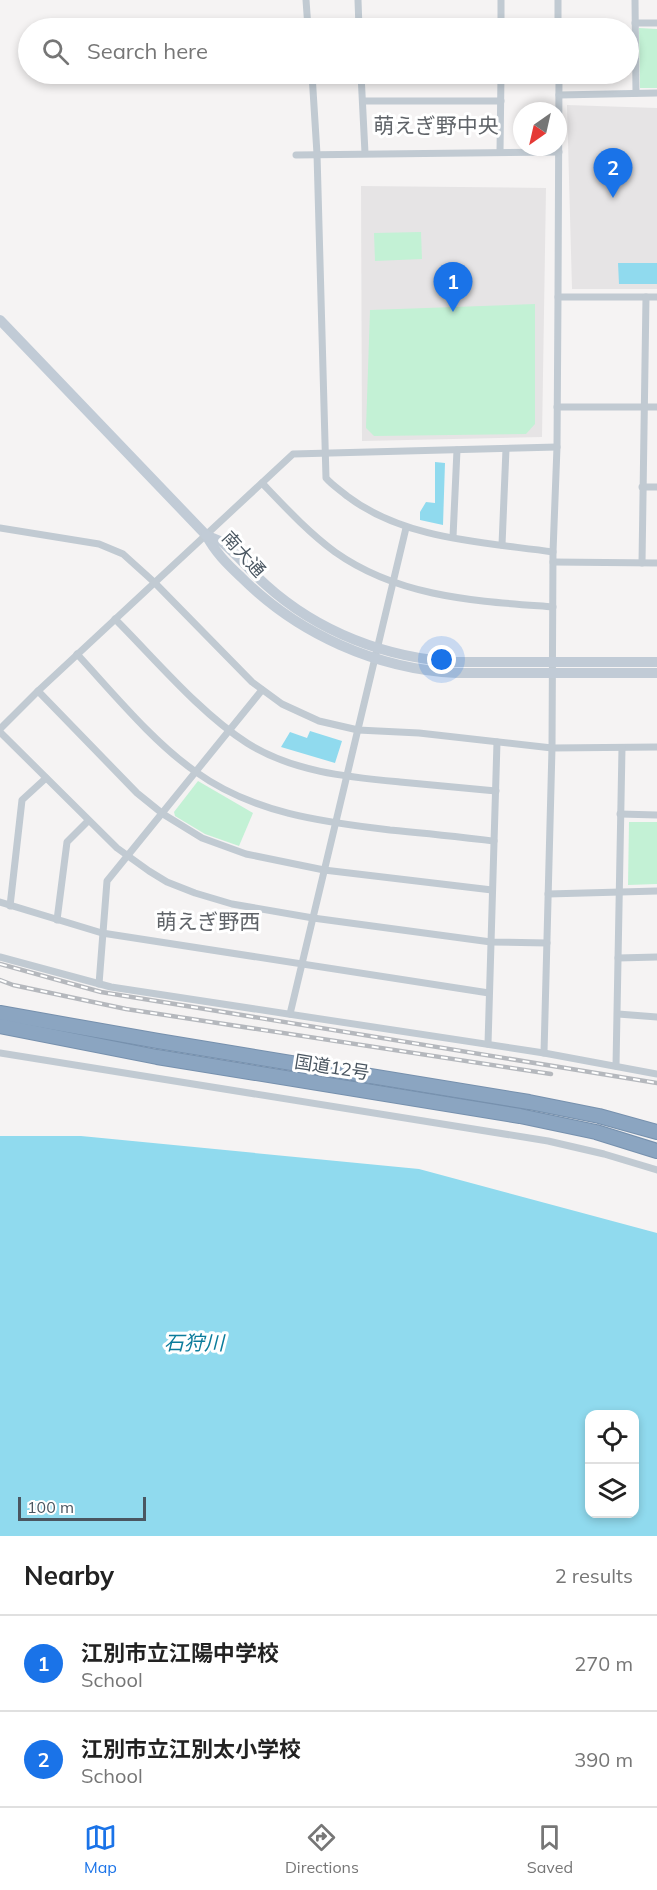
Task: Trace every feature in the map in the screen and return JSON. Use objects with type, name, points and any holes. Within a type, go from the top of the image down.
[{"type":"highway","name":"国道12号","points":[[0,1013],[528,1102],[599,1116],[657,1132]]},
{"type":"highway","name":"国道12号","points":[[0,1026],[157,1057],[520,1116],[596,1132],[657,1150]]},
{"type":"street","points":[[306,0],[307,18]]},
{"type":"street","points":[[358,0],[359,18]]},
{"type":"street","points":[[501,0],[501,18]]},
{"type":"street","points":[[558,0],[558,18]]},
{"type":"street","points":[[635,0],[635,18]]},
{"type":"street","points":[[639,23],[657,23]]},
{"type":"street","points":[[313,84],[317,154],[326,476],[330,482],[362,506],[406,528],[553,552]]},
{"type":"street","points":[[362,84],[365,153]]},
{"type":"street","points":[[500,152],[501,84]]},
{"type":"street","points":[[559,84],[559,102]]},
{"type":"street","points":[[636,84],[636,93]]},
{"type":"street","points":[[559,95],[657,93]]},
{"type":"street","points":[[363,101],[501,101]]},
{"type":"street","points":[[296,155],[513,152]]},
{"type":"street","points":[[544,1053],[552,748],[559,156]]},
{"type":"street","points":[[558,297],[657,297]]},
{"type":"street","points":[[642,562],[646,297]]},
{"type":"street","name":"南大通","points":[[0,320],[206,535],[213,549],[257,593],[281,612],[322,637],[377,654],[408,668],[442,673],[657,662]]},
{"type":"street","points":[[557,407],[657,407]]},
{"type":"street","points":[[547,943],[491,942],[313,918],[232,904],[167,882],[128,857],[88,821],[0,730],[77,654],[293,454],[557,447]]},
{"type":"street","points":[[502,545],[506,449]]},
{"type":"street","points":[[453,537],[457,450]]},
{"type":"street","points":[[262,483],[329,548],[361,568],[393,583],[456,598],[553,607]]},
{"type":"street","points":[[642,487],[657,487]]},
{"type":"street","points":[[0,528],[107,546],[131,559],[244,675],[262,690],[297,712],[334,725],[358,730],[419,733],[552,748],[657,747]]},
{"type":"street","points":[[290,1014],[406,528]]},
{"type":"street","points":[[553,562],[657,563]]},
{"type":"street","points":[[115,619],[201,706],[230,731],[258,750],[309,769],[347,777],[496,792]]},
{"type":"street","points":[[77,654],[164,745],[196,773],[249,802],[335,824],[494,841]]},
{"type":"street","name":"南大通","points":[[553,668],[657,673]]},
{"type":"street","points":[[99,984],[107,881],[262,690]]},
{"type":"street","points":[[38,691],[130,787],[163,814],[202,838],[246,854],[324,870],[492,890]]},
{"type":"street","points":[[488,1044],[497,742]]},
{"type":"street","points":[[616,1066],[622,748]]},
{"type":"street","points":[[10,906],[22,800],[46,778]]},
{"type":"street","points":[[620,814],[657,815]]},
{"type":"street","points":[[57,920],[67,842],[88,821]]},
{"type":"street","points":[[548,894],[657,891]]},
{"type":"street","points":[[0,902],[102,933],[489,993]]},
{"type":"street","points":[[0,957],[111,987],[488,1044],[657,1074]]},
{"type":"street","points":[[618,958],[657,957]]},
{"type":"street","points":[[618,1014],[657,1017]]},
{"type":"street","points":[[0,1053],[548,1141],[604,1154],[657,1170]]},
{"type":"shaded area","points":[[567,105],[657,108],[657,289],[572,289]]},
{"type":"shaded area","points":[[361,186],[546,188],[542,437],[362,441]]},
{"type":"green space","points":[[639,28],[657,29],[657,88],[640,88]]},
{"type":"green space","points":[[421,232],[422,259],[375,261],[374,233]]},
{"type":"green space","points":[[535,304],[535,424],[526,434],[374,436],[366,428],[370,310]]},
{"type":"green space","points":[[198,781],[253,813],[239,846],[205,834],[175,816],[174,812]]},
{"type":"green space","points":[[629,822],[657,822],[657,884],[628,885]]},
{"type":"water","points":[[618,263],[657,263],[657,284],[619,284]]},
{"type":"water","points":[[435,462],[445,463],[443,525],[420,520],[420,512],[426,502],[435,503]]},
{"type":"water","points":[[310,731],[342,741],[335,763],[281,747],[290,732],[307,738]]},
{"type":"water","name":"石狩川","points":[[0,1136],[81,1136],[419,1169],[657,1233],[657,1536],[0,1536]]},
{"type":"railway","points":[[0,964],[101,992],[657,1083]]},
{"type":"railway","points":[[0,980],[13,985],[126,1009],[551,1074]]},
{"type":"place","name":"江別市立江別太小学校","points":[[613,198]]},
{"type":"place","name":"江別市立江陽中学校","points":[[453,312]]},
{"type":"district","name":"萌えぎ野中央","points":[[436,125]]},
{"type":"district","name":"萌えぎ野西","points":[[208,921]]}]
